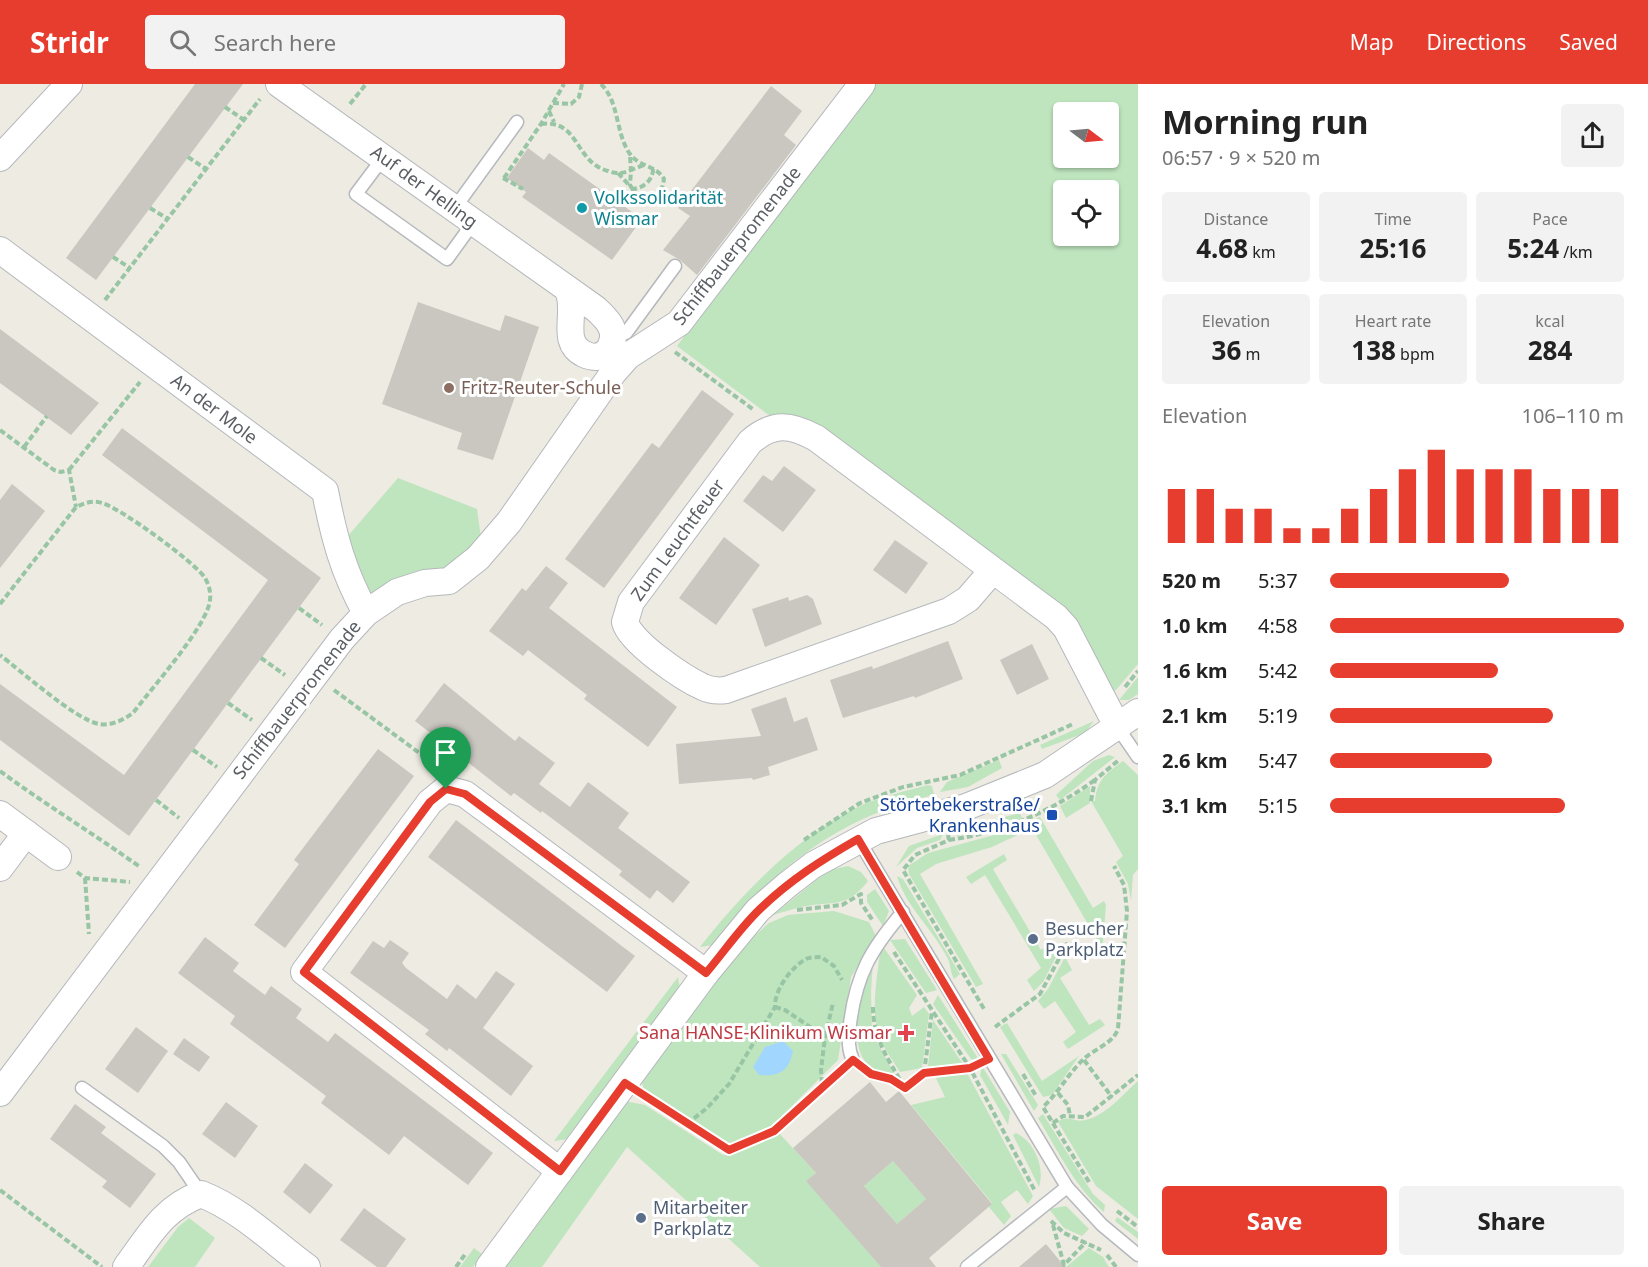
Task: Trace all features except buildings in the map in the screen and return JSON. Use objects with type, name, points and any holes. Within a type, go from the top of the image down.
[{"type":"street","points":[[0,159],[69,84]]},
{"type":"street","name":"Schiffbauerpromenade","points":[[0,1093],[156,882],[314,675],[366,613],[404,590],[449,580],[478,558],[509,522],[613,373],[628,356],[626,333],[679,323],[862,84]]},
{"type":"street","name":"Auf der Helling","points":[[272,88],[383,158],[596,309],[626,333]]},
{"type":"street","name":"An der Mole","points":[[0,250],[325,491],[337,549],[350,584],[366,613]]},
{"type":"street","points":[[568,291],[573,310],[569,335],[576,350],[595,357],[605,354],[611,347],[613,337],[626,333]]},
{"type":"street","name":"Zum Leuchtfeuer","points":[[993,570],[968,599],[949,611],[726,690],[703,687],[632,637],[625,622],[631,603],[750,442],[763,431],[775,427],[796,429],[816,438],[993,570],[1062,622],[1118,728]]},
{"type":"street","points":[[489,1267],[706,973],[758,910],[779,891],[813,865],[858,839],[895,825],[988,799],[1045,775],[1118,728],[1138,712]]},
{"type":"street","points":[[560,1171],[304,972],[430,802],[446,789],[465,794],[706,973]]},
{"type":"street","points":[[0,814],[58,857]]},
{"type":"street","points":[[0,868],[26,833]]},
{"type":"street","points":[[126,1267],[161,1220],[180,1202],[201,1194],[226,1206],[307,1267]]},
{"type":"lane","points":[[383,158],[356,194],[447,259],[464,216],[517,122]]},
{"type":"lane","points":[[626,333],[675,266]]},
{"type":"lane","points":[[1118,728],[1136,754]]},
{"type":"lane","points":[[858,839],[1066,1187],[1102,1225],[1138,1255]]},
{"type":"lane","points":[[853,1060],[849,1044],[855,992],[862,970],[883,935],[903,912]]},
{"type":"lane","points":[[82,1088],[163,1146],[179,1162],[201,1194]]},
{"type":"lane","points":[[967,1267],[1066,1187]]},
{"type":"path","points":[[553,103],[571,104],[579,97],[582,84]]},
{"type":"path","points":[[601,84],[611,99],[629,153],[630,187]]},
{"type":"path","points":[[92,317],[244,120],[272,88]]},
{"type":"path","points":[[225,107],[244,120]]},
{"type":"path","points":[[549,111],[554,122]]},
{"type":"path","points":[[541,124],[554,122],[567,129],[593,165],[617,173],[639,199],[646,201],[657,197],[664,186],[664,179],[629,153]]},
{"type":"path","points":[[188,157],[206,169]]},
{"type":"path","points":[[617,173],[644,165]]},
{"type":"path","points":[[630,187],[639,188],[648,182],[653,173],[652,168]]},
{"type":"path","points":[[504,178],[523,189]]},
{"type":"path","points":[[150,208],[168,219]]},
{"type":"path","points":[[114,257],[130,268]]},
{"type":"path","points":[[76,507],[69,470],[154,364]]},
{"type":"path","points":[[24,447],[47,416]]},
{"type":"path","points":[[0,430],[54,470],[69,470]]},
{"type":"path","points":[[0,604],[76,507],[89,501],[110,505],[200,571],[209,587],[209,603],[204,619],[133,713],[122,721],[106,724],[95,723],[80,716],[0,655]]},
{"type":"path","points":[[314,675],[438,766],[446,789]]},
{"type":"path","points":[[985,1012],[903,870],[915,855],[949,840],[1002,830],[1029,819],[1059,804],[1136,754]]},
{"type":"path","points":[[0,771],[51,810],[89,830],[156,882]]},
{"type":"path","points":[[1091,801],[1095,780]]},
{"type":"path","points":[[944,813],[949,840]]},
{"type":"path","points":[[58,857],[85,878],[156,882]]},
{"type":"path","points":[[1043,1107],[1058,1093],[1084,1059],[1113,1038],[1118,1029],[1127,911],[1124,885],[1114,866]]},
{"type":"path","points":[[85,878],[92,968]]},
{"type":"path","points":[[794,910],[842,905],[861,894],[861,903],[970,1068],[1053,1224],[1064,1265],[1116,1210],[1138,1227]]},
{"type":"path","points":[[995,1028],[1040,994],[1068,942]]},
{"type":"path","points":[[687,1124],[708,1108],[729,1084],[775,1007],[774,998],[788,976],[807,959],[821,957],[834,966],[840,978],[855,992]]},
{"type":"path","points":[[873,997],[873,1025],[879,1042],[905,1088]]},
{"type":"path","points":[[775,1007],[785,1010],[825,1037],[821,1070],[822,1086]]},
{"type":"path","points":[[924,1073],[932,1010]]},
{"type":"path","points":[[990,1020],[1001,1037]]},
{"type":"path","points":[[905,1088],[924,1073],[970,1068],[989,1059]]},
{"type":"path","points":[[1084,1059],[1112,1097]]},
{"type":"path","points":[[625,1083],[729,1150],[774,1131],[853,1060],[871,1074],[891,1079],[905,1088]]},
{"type":"path","points":[[1017,1064],[1092,1186]]},
{"type":"path","points":[[1053,1123],[1063,1116],[1085,1117],[1138,1075]]},
{"type":"path","points":[[1058,1093],[1068,1105],[1070,1116]]},
{"type":"path","points":[[0,1190],[102,1267]]},
{"type":"path","points":[[1053,1224],[1064,1233],[1104,1252],[1116,1267]]},
{"type":"green space","points":[[874,84],[1138,84],[1138,664],[1116,690],[1108,693],[1092,659],[677,346]]},
{"type":"green space","points":[[398,478],[477,509],[482,545],[466,558],[366,603],[341,544]]},
{"type":"green space","points":[[1138,677],[1138,694],[1129,700],[1119,700]]},
{"type":"green space","points":[[1094,721],[1085,733],[1042,749],[1040,745]]},
{"type":"green space","points":[[1109,755],[1115,757],[1060,800],[1056,795],[1093,761]]},
{"type":"green space","points":[[999,760],[1002,768],[968,787],[940,792],[947,782]]},
{"type":"green space","points":[[1123,761],[1138,775],[1138,869],[1133,875],[1131,901],[1128,884],[1116,862],[1123,856],[1091,801],[1095,801],[1098,787],[1104,777]]},
{"type":"green space","points":[[928,785],[932,786],[934,795],[900,804],[868,817],[810,850],[759,893],[713,945],[700,947],[753,886],[794,848],[816,832],[862,805]]},
{"type":"green space","points":[[1090,786],[1090,803],[1066,818],[1060,806]]},
{"type":"green space","points":[[1020,813],[1022,818],[957,836],[951,831]]},
{"type":"green space","points":[[1040,817],[1093,908],[1104,901],[1106,905],[1102,953],[1090,957],[1090,951],[1099,943],[1032,828],[992,847],[936,864],[920,874],[983,984],[976,987],[909,874],[908,866],[928,853],[994,835]]},
{"type":"green space","points":[[943,834],[940,840],[917,848],[896,867],[909,846]]},
{"type":"green space","points":[[1004,854],[1007,860],[993,869],[1041,950],[1055,941],[1060,949],[1043,982],[1034,991],[1027,980],[1041,968],[985,875],[971,884],[966,877]]},
{"type":"green space","points":[[848,866],[861,872],[868,881],[854,896],[840,902],[806,906],[773,915],[829,870]]},
{"type":"green space","points":[[897,876],[903,879],[960,974],[954,979],[947,957],[906,898]]},
{"type":"green space","points":[[875,889],[889,911],[883,926],[867,902],[867,895]]},
{"type":"green space","points":[[834,911],[869,922],[876,936],[851,977],[838,1060],[765,1133],[731,1144],[644,1091],[641,1077],[745,944],[769,923],[788,915]]},
{"type":"green space","points":[[905,939],[937,990],[926,993],[890,940]]},
{"type":"green space","points":[[884,948],[917,995],[909,1008],[912,1016],[924,1007],[929,1014],[922,1068],[900,1072],[878,1033],[875,998],[880,952]]},
{"type":"green space","points":[[1065,957],[1072,970],[1060,978],[1089,1025],[1100,1019],[1105,1025],[1068,1049],[1063,1042],[1076,1032],[1055,1001],[1044,1009],[1038,1001],[1048,989]]},
{"type":"green space","points":[[873,961],[872,1033],[894,1073],[876,1070],[864,1060],[858,1046],[859,1010]]},
{"type":"green space","points":[[678,977],[680,991],[568,1139],[554,1141]]},
{"type":"green space","points":[[938,995],[979,1060],[971,1059],[933,1004]]},
{"type":"green space","points":[[933,1020],[965,1067],[931,1070],[928,1066]]},
{"type":"green space","points":[[1007,1023],[1042,1081],[1079,1056],[1052,1095],[1043,1097],[1000,1027]]},
{"type":"green space","points":[[1001,1054],[1006,1054],[1038,1105],[1034,1111]]},
{"type":"green space","points":[[982,1066],[1010,1112],[1008,1125],[980,1075]]},
{"type":"green space","points":[[967,1073],[1033,1196],[1028,1204],[1017,1190],[1001,1202],[1011,1216],[1004,1225],[989,1207],[992,1203],[911,1105],[945,1097],[935,1076]]},
{"type":"green space","points":[[1138,1081],[1138,1219],[1096,1186],[1058,1122],[1064,1119],[1093,1118],[1114,1104]]},
{"type":"green space","points":[[624,1101],[645,1105],[723,1155],[778,1132],[816,1173],[807,1181],[881,1267],[760,1267],[627,1147],[542,1267],[501,1267]]},
{"type":"green space","points":[[1043,1114],[1093,1194],[1105,1205],[1104,1212],[1084,1191],[1068,1168],[1038,1118]]},
{"type":"green space","points":[[1016,1133],[1023,1137],[1037,1156],[1041,1172],[1039,1187],[1013,1135]]},
{"type":"green space","points":[[893,1161],[926,1199],[897,1224],[864,1186]]},
{"type":"green space","points":[[1066,1206],[1089,1229],[1082,1236],[1064,1228],[1049,1209]]},
{"type":"green space","points":[[1117,1217],[1138,1232],[1138,1239],[1115,1221]]},
{"type":"green space","points":[[189,1218],[215,1238],[195,1267],[148,1267],[178,1227]]},
{"type":"green space","points":[[474,1248],[482,1254],[473,1267],[460,1267]]},
{"type":"green space","points":[[1089,1248],[1103,1257],[1109,1267],[1066,1267]]},
{"type":"water","points":[[783,1041],[793,1051],[786,1068],[777,1074],[759,1075],[753,1067],[765,1047]]},
{"type":"place","name":"Volkssolidarität Wismar","points":[[582,208]]},
{"type":"place","name":"Fritz-Reuter-Schule","points":[[449,388]]},
{"type":"place","name":"Störtebekerstraße/ Krankenhaus","points":[[1052,815]]},
{"type":"place","name":"Besucher Parkplatz","points":[[1033,939]]},
{"type":"place","name":"Sana HANSE-Klinikum Wismar","points":[[906,1033]]},
{"type":"place","name":"Mitarbeiter Parkplatz","points":[[641,1218]]},
{"type":"route","points":[[446,789],[455,789],[465,794],[706,973],[758,910],[813,865],[858,839],[884,879],[989,1059],[970,1068],[924,1073],[905,1088],[891,1079],[871,1074],[853,1060],[796,1108],[774,1131],[729,1150],[625,1083],[560,1171],[304,972],[430,802],[446,789]]}]
